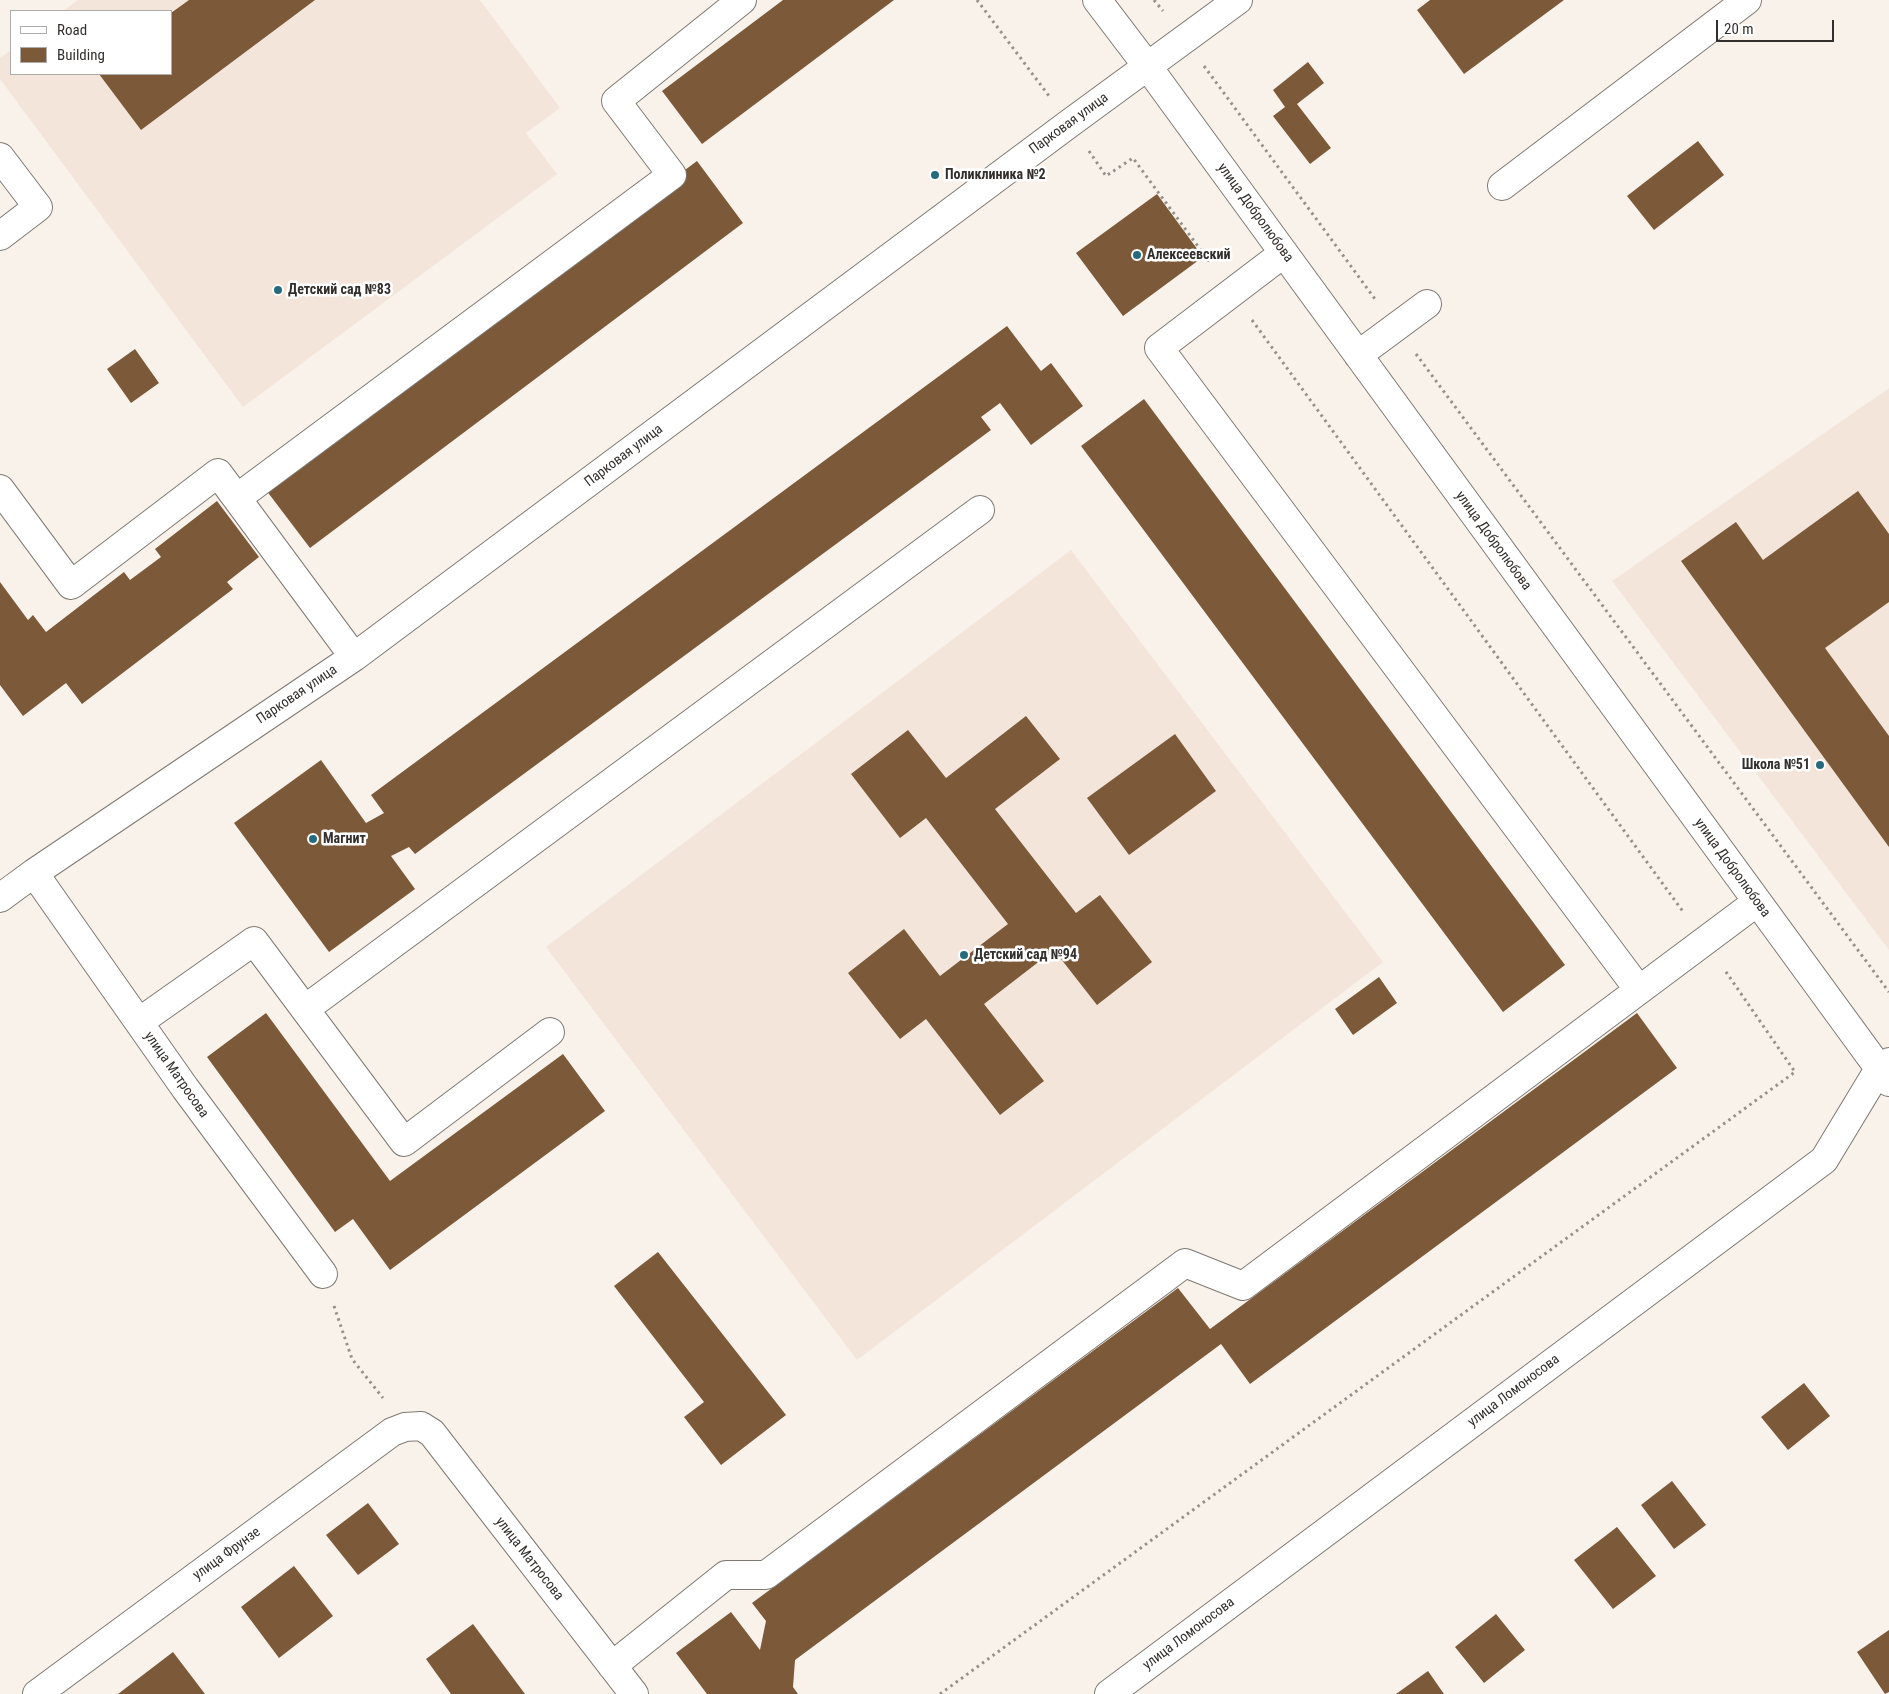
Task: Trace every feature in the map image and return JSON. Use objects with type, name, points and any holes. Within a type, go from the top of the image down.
[{"type":"street","points":[[237,498],[672,176],[616,101],[742,0]]},
{"type":"street","name":"улица Добролюбова","points":[[1096,0],[1148,67],[1757,902],[1885,1071]]},
{"type":"street","name":"Парковая улица","points":[[0,898],[34,873],[354,657],[1238,0]]},
{"type":"street","points":[[1502,186],[1747,0]]},
{"type":"street","points":[[0,157],[38,207],[0,236]]},
{"type":"street","points":[[1284,253],[1159,348],[1639,990]]},
{"type":"street","points":[[1358,355],[1427,304]]},
{"type":"street","points":[[0,489],[71,585],[218,473],[354,657]]},
{"type":"street","points":[[305,1008],[980,510]]},
{"type":"street","name":"улица Матросова","points":[[34,873],[185,1088],[323,1274]]},
{"type":"street","points":[[612,1666],[726,1575],[766,1575],[1185,1263],[1243,1286],[1757,902]]},
{"type":"street","points":[[139,1022],[254,941],[404,1142],[550,1032]]},
{"type":"street","name":"улица Ломоносова","points":[[1109,1694],[1824,1160],[1885,1071]]},
{"type":"street","name":"улица Матросова","points":[[413,1426],[432,1433],[634,1694]]},
{"type":"street","name":"улица Фрунзе","points":[[37,1694],[392,1432],[413,1426]]},
{"type":"path","points":[[940,1694],[1795,1072],[1704,942],[1133,158],[1106,176],[1070,123],[977,0]]},
{"type":"path","points":[[1154,0],[1889,992]]},
{"type":"path","points":[[323,1274],[352,1359],[413,1426]]},
{"type":"shaded area","name":"Детский сад №83","points":[[78,0],[480,0],[560,108],[526,133],[557,174],[243,407],[0,79],[0,58],[10,51],[10,75],[172,75],[172,10],[64,10]]},
{"type":"shaded area","name":"Школа №51","points":[[1889,388],[1889,950],[1612,581]]},
{"type":"shaded area","name":"Детский сад №94","points":[[1071,550],[1383,962],[857,1360],[546,947]]},
{"type":"building","points":[[189,0],[315,0],[141,130],[100,75],[172,75],[172,12]]},
{"type":"building","points":[[783,0],[894,0],[702,144],[662,91]]},
{"type":"building","points":[[1430,0],[1564,0],[1464,74],[1417,10]]},
{"type":"building","points":[[1308,62],[1324,83],[1297,104],[1331,148],[1310,164],[1273,116],[1285,107],[1273,90]]},
{"type":"building","points":[[1698,141],[1724,175],[1654,230],[1627,196]]},
{"type":"building","points":[[697,161],[743,223],[310,548],[263,486]]},
{"type":"building","points":[[1157,194],[1203,257],[1123,316],[1076,253]]},
{"type":"building","points":[[1007,326],[1041,371],[1051,363],[1083,406],[1031,445],[1000,403],[981,417],[991,430],[415,854],[409,847],[391,856],[415,889],[329,952],[234,823],[321,760],[366,823],[384,813],[371,795]]},
{"type":"building","points":[[135,349],[159,383],[131,403],[107,369]]},
{"type":"building","points":[[1144,399],[1565,965],[1503,1012],[1081,446]]},
{"type":"building","points":[[1858,491],[1889,534],[1889,602],[1825,648],[1889,736],[1889,847],[1681,561],[1736,522],[1763,560]]},
{"type":"building","points":[[217,501],[259,557],[227,582],[233,589],[82,704],[66,683],[23,716],[0,685],[0,582],[28,620],[33,615],[46,632],[124,572],[130,580],[161,557],[155,549]]},
{"type":"building","points":[[1026,716],[1060,759],[995,809],[1076,913],[1100,895],[1152,962],[1097,1005],[1054,950],[984,1004],[1044,1081],[1000,1115],[926,1019],[900,1039],[848,973],[904,929],[940,976],[1008,924],[926,818],[900,838],[851,774],[908,730],[946,778]]},
{"type":"building","points":[[1175,734],[1216,791],[1129,855],[1087,798]]},
{"type":"building","points":[[1379,977],[1397,1003],[1353,1035],[1335,1009]]},
{"type":"building","points":[[266,1013],[390,1181],[563,1054],[605,1111],[390,1270],[353,1219],[335,1232],[207,1057]]},
{"type":"building","points":[[1637,1013],[1677,1068],[1250,1384],[1221,1344],[795,1660],[793,1687],[798,1694],[707,1694],[676,1653],[731,1612],[760,1650],[766,1621],[752,1603],[1178,1288],[1210,1329]]},
{"type":"building","points":[[658,1252],[786,1415],[721,1465],[684,1417],[704,1402],[614,1286]]},
{"type":"building","points":[[1804,1383],[1830,1416],[1788,1450],[1761,1417]]},
{"type":"building","points":[[1672,1481],[1706,1525],[1674,1549],[1641,1505]]},
{"type":"building","points":[[368,1503],[399,1544],[358,1575],[326,1535]]},
{"type":"building","points":[[1617,1527],[1656,1576],[1613,1609],[1574,1560]]},
{"type":"building","points":[[294,1566],[333,1616],[279,1658],[241,1607]]},
{"type":"building","points":[[1496,1614],[1525,1650],[1484,1683],[1455,1647]]},
{"type":"building","points":[[473,1624],[525,1694],[451,1694],[426,1659]]},
{"type":"building","points":[[1889,1630],[1889,1692],[1885,1694],[1857,1652]]},
{"type":"building","points":[[173,1652],[205,1694],[118,1694]]},
{"type":"building","points":[[1428,1671],[1444,1694],[1396,1694]]},
{"type":"place","name":"Поликлиника №2","points":[[935,175]]},
{"type":"place","name":"Алексеевский","points":[[1137,255]]},
{"type":"place","name":"Детский сад №83","points":[[278,290]]},
{"type":"place","name":"Школа №51","points":[[1820,765]]},
{"type":"place","name":"Магнит","points":[[313,839]]},
{"type":"place","name":"Детский сад №94","points":[[964,955]]}]
